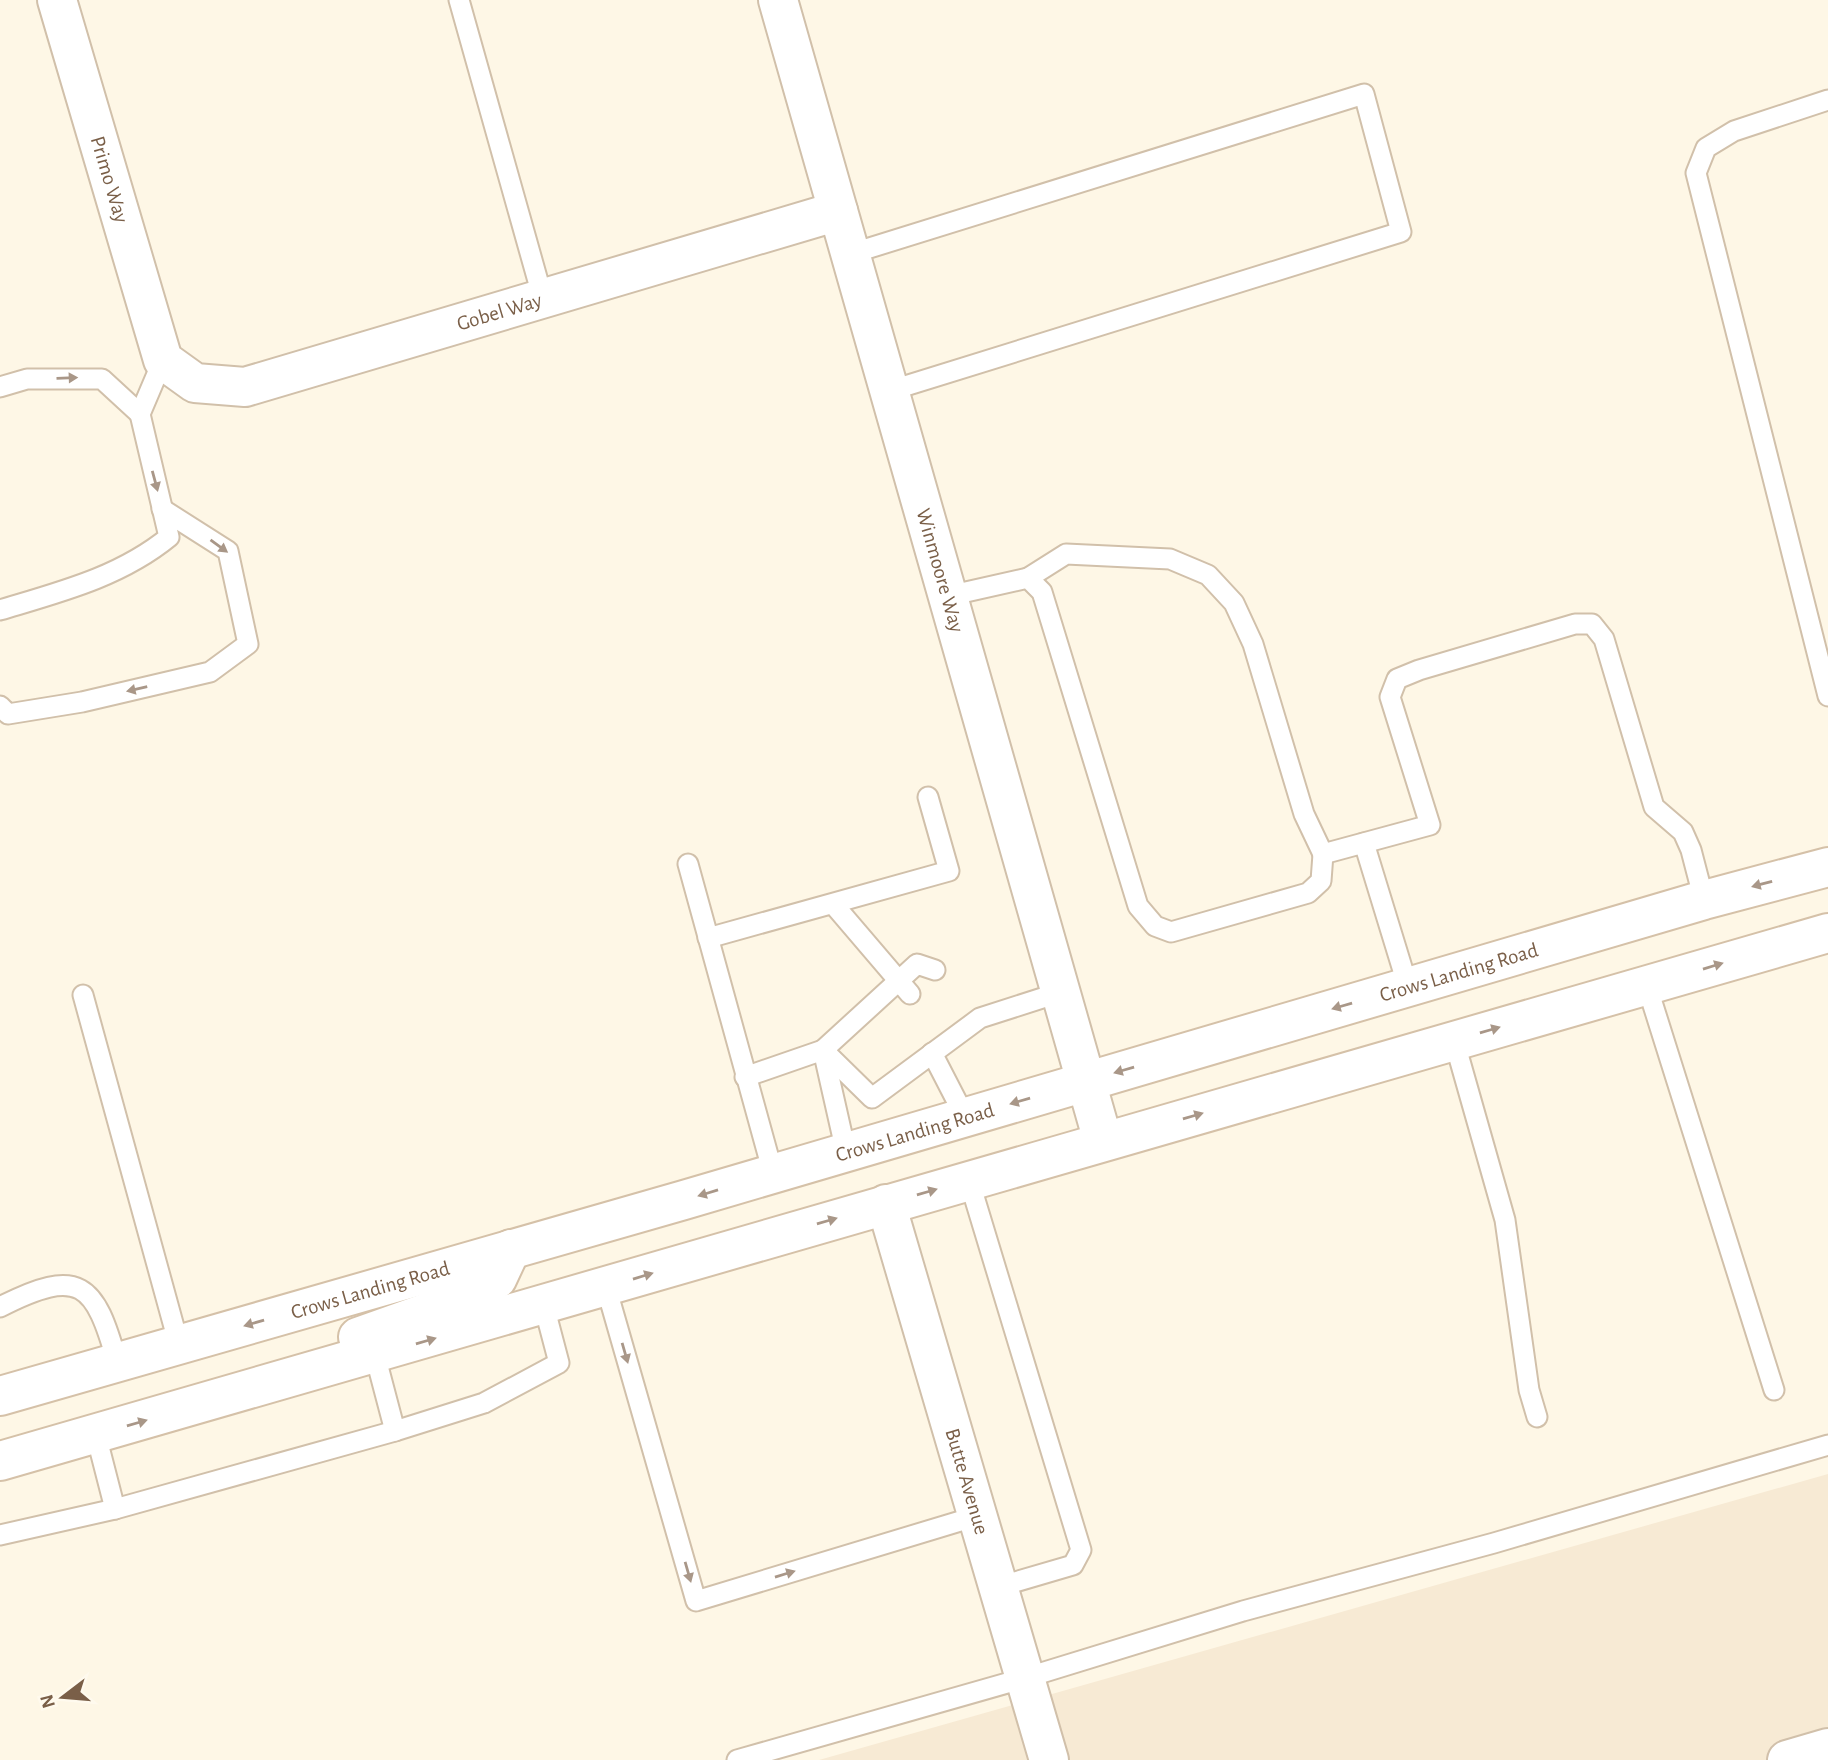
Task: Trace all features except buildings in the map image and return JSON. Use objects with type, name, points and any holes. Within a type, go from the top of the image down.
[{"type":"main road","name":"Primo Way","points":[[57,0],[163,360]]},
{"type":"main road","name":"Winmoore Way","points":[[778,0],[1103,1141]]},
{"type":"main road","name":"Gobel Way","points":[[163,360],[195,383],[245,387],[838,211]]},
{"type":"main road","name":"Crows Landing Road","points":[[0,1395],[846,1152],[1704,900],[1828,867]]},
{"type":"main road","points":[[0,1461],[375,1355],[886,1203],[1828,933]]},
{"type":"main road","name":"Butte Avenue","points":[[886,1203],[1049,1760]]},
{"type":"main road","points":[[298,1377],[363,1334],[466,1299],[498,1279],[511,1248]]},
{"type":"main road","points":[[1787,1760],[1828,1748]]},
{"type":"lane","points":[[459,0],[542,299]]},
{"type":"lane","points":[[850,254],[1364,94],[1401,232],[889,390]]},
{"type":"lane","points":[[1828,100],[1734,131],[1706,148],[1696,173],[1828,696]]},
{"type":"lane","points":[[140,414],[163,360]]},
{"type":"lane","points":[[0,387],[27,379],[102,379],[140,414],[169,537],[143,558],[104,577],[0,610]]},
{"type":"lane","points":[[0,706],[9,715],[82,702],[210,672],[248,644],[228,551],[162,509]]},
{"type":"lane","points":[[948,596],[1028,578],[1066,554],[1170,559],[1208,575],[1234,603],[1253,644],[1304,814],[1323,854],[1321,881],[1308,893],[1171,932],[1155,926],[1138,906],[1042,592],[1028,578]]},
{"type":"lane","points":[[1323,854],[1430,825],[1390,697],[1397,679],[1419,670],[1575,624],[1592,624],[1604,639],[1654,807],[1683,832],[1691,850],[1704,900]]},
{"type":"lane","points":[[708,938],[949,871],[928,797]]},
{"type":"lane","points":[[1364,843],[1408,986]]},
{"type":"lane","points":[[688,864],[773,1173]]},
{"type":"lane","points":[[834,905],[904,987]]},
{"type":"lane","points":[[745,1077],[823,1050],[873,1015],[904,987],[916,964],[934,970]]},
{"type":"lane","points":[[1647,986],[1774,1390]]},
{"type":"lane","points":[[823,1050],[872,1098],[911,1063],[932,1053],[946,1035],[975,1012],[1061,992]]},
{"type":"lane","points":[[83,995],[179,1345]]},
{"type":"lane","points":[[1454,1040],[1505,1220],[1529,1390],[1537,1417]]},
{"type":"lane","points":[[823,1050],[846,1152]]},
{"type":"lane","points":[[932,1053],[965,1117]]},
{"type":"lane","points":[[969,1180],[1081,1550],[1073,1565],[998,1587]]},
{"type":"lane","points":[[0,1307],[39,1290],[79,1287],[94,1298],[106,1324],[117,1363]]},
{"type":"lane","points":[[606,1287],[696,1601],[977,1516]]},
{"type":"lane","points":[[0,1535],[115,1509],[395,1431],[484,1403],[559,1363],[544,1306]]},
{"type":"lane","points":[[375,1355],[395,1431]]},
{"type":"lane","points":[[96,1435],[115,1509]]},
{"type":"lane","points":[[737,1760],[1025,1678],[1243,1611],[1494,1543],[1828,1446]]},
{"type":"shaded area","points":[[1828,1474],[1828,1760],[819,1760]]}]
